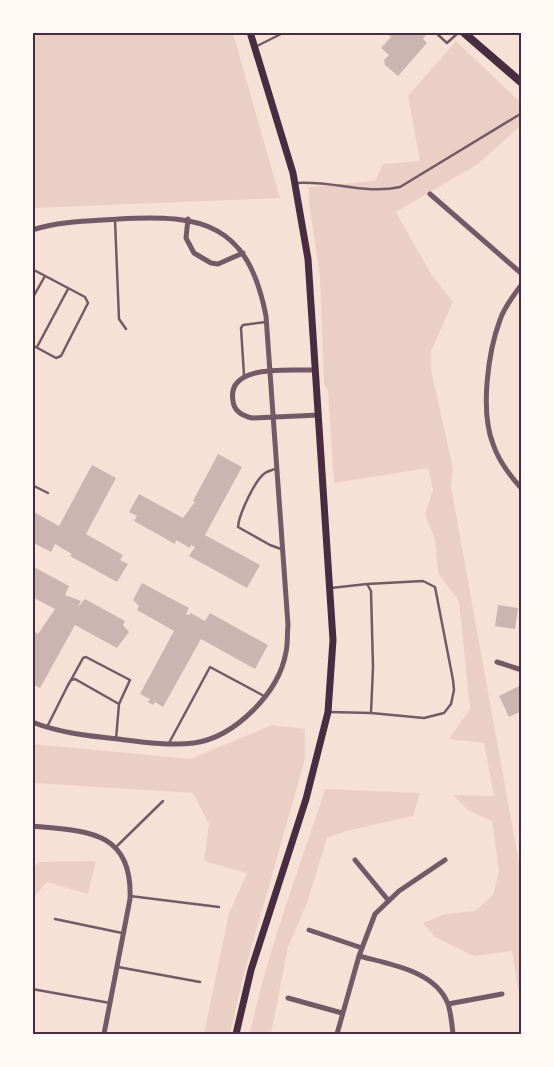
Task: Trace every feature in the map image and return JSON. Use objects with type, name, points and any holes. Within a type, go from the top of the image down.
[{"type":"main road","points":[[236,1034],[251,970],[306,799],[328,712],[333,640],[308,258],[295,183],[253,48],[250,32]]},
{"type":"main road","points":[[463,32],[522,83]]},
{"type":"street","points":[[430,194],[522,274]]},
{"type":"street","points":[[32,230],[79,221],[164,217],[188,219],[218,232],[243,254],[254,271],[261,289],[266,322],[288,626],[286,652],[281,670],[264,696],[243,721],[215,738],[194,743],[116,739],[77,734],[32,722]]},
{"type":"street","points":[[188,219],[186,238],[194,253],[211,263],[218,264],[243,254]]},
{"type":"street","points":[[522,284],[500,318],[493,343],[487,420],[493,446],[513,480],[522,489]]},
{"type":"street","points":[[315,370],[270,372],[244,376],[234,386],[232,396],[236,410],[243,416],[252,418],[319,416]]},
{"type":"street","points":[[497,662],[522,670]]},
{"type":"street","points":[[32,826],[86,832],[99,836],[115,848],[128,868],[130,896],[104,1034]]},
{"type":"street","points":[[355,860],[388,900]]},
{"type":"street","points":[[338,1034],[342,1012],[359,956],[375,914],[388,900],[445,860]]},
{"type":"street","points":[[309,930],[362,948]]},
{"type":"street","points":[[359,956],[422,976],[436,985],[448,1004],[453,1034]]},
{"type":"street","points":[[448,1004],[502,994]]},
{"type":"street","points":[[288,998],[342,1012]]},
{"type":"lane","points":[[253,48],[285,32]]},
{"type":"lane","points":[[435,32],[447,43],[459,32]]},
{"type":"lane","points":[[295,183],[318,182],[367,190],[400,187],[522,113]]},
{"type":"lane","points":[[115,219],[119,318],[126,329]]},
{"type":"lane","points":[[32,270],[85,298],[88,302],[86,310],[61,356],[56,358],[32,345]]},
{"type":"lane","points":[[32,299],[45,276]]},
{"type":"lane","points":[[37,347],[68,289]]},
{"type":"lane","points":[[244,376],[241,328],[243,325],[266,322]]},
{"type":"lane","points":[[277,468],[266,472],[259,479],[238,519],[238,527],[270,546],[282,550]]},
{"type":"lane","points":[[32,484],[48,493]]},
{"type":"lane","points":[[328,712],[371,713],[424,718],[437,716],[448,709],[454,690],[435,587],[423,581],[331,588]]},
{"type":"lane","points":[[367,584],[371,591],[373,643],[371,713]]},
{"type":"lane","points":[[47,727],[83,658],[86,657],[130,680],[119,704],[116,739]]},
{"type":"lane","points":[[169,743],[210,667],[264,696]]},
{"type":"lane","points":[[71,680],[76,679],[119,704]]},
{"type":"lane","points":[[115,848],[163,801]]},
{"type":"lane","points":[[130,896],[219,907]]},
{"type":"lane","points":[[55,919],[124,933]]},
{"type":"lane","points":[[117,967],[200,982]]},
{"type":"lane","points":[[32,988],[110,1003]]},
{"type":"shaded area","points":[[32,33],[233,33],[280,198],[33,208]]},
{"type":"shaded area","points":[[456,41],[521,103],[521,125],[478,164],[396,212],[431,274],[453,302],[431,351],[431,370],[453,468],[451,487],[521,874],[521,1007],[512,951],[474,956],[435,937],[423,923],[445,914],[475,911],[493,895],[499,871],[492,821],[468,810],[453,795],[494,796],[484,743],[449,739],[470,709],[459,601],[438,573],[435,540],[425,514],[433,490],[428,468],[334,483],[328,391],[324,384],[320,277],[309,203],[309,187],[375,181],[383,164],[420,161],[408,96]]},
{"type":"shaded area","points":[[272,725],[305,729],[305,759],[242,981],[230,1034],[204,1034],[229,913],[247,873],[204,861],[209,824],[193,793],[33,783],[33,744],[190,759]]},
{"type":"shaded area","points":[[325,789],[420,793],[413,816],[346,831],[327,838],[307,903],[288,947],[271,1034],[250,1034],[274,941]]},
{"type":"shaded area","points":[[96,861],[88,894],[47,882],[33,898],[33,867],[40,862]]},
{"type":"building","points":[[386,32],[428,32],[423,39],[427,43],[398,76],[385,65],[384,60],[389,55],[381,48],[391,37]]},
{"type":"building","points":[[218,454],[242,467],[205,535],[260,565],[247,588],[189,556],[195,547],[191,545],[190,548],[176,540],[175,544],[134,521],[137,516],[129,512],[139,494],[183,518],[195,502],[193,501]]},
{"type":"building","points":[[92,465],[116,478],[86,534],[123,555],[120,560],[128,564],[117,582],[70,556],[72,554],[55,544],[51,552],[32,542],[32,511],[59,526]]},
{"type":"building","points":[[32,566],[69,586],[65,595],[81,601],[77,608],[85,599],[125,621],[123,625],[129,632],[117,648],[75,625],[40,688],[32,684],[32,645],[35,640],[32,634],[35,632],[38,634],[55,609],[32,597]]},
{"type":"building","points":[[142,583],[189,608],[186,614],[189,615],[191,613],[205,621],[210,613],[268,645],[255,669],[201,639],[163,707],[155,702],[153,705],[148,702],[150,699],[140,694],[174,631],[137,610],[139,606],[133,600]]},
{"type":"building","points":[[498,605],[518,608],[515,629],[495,626]]},
{"type":"building","points":[[519,686],[522,691],[522,711],[509,717],[499,696]]}]
